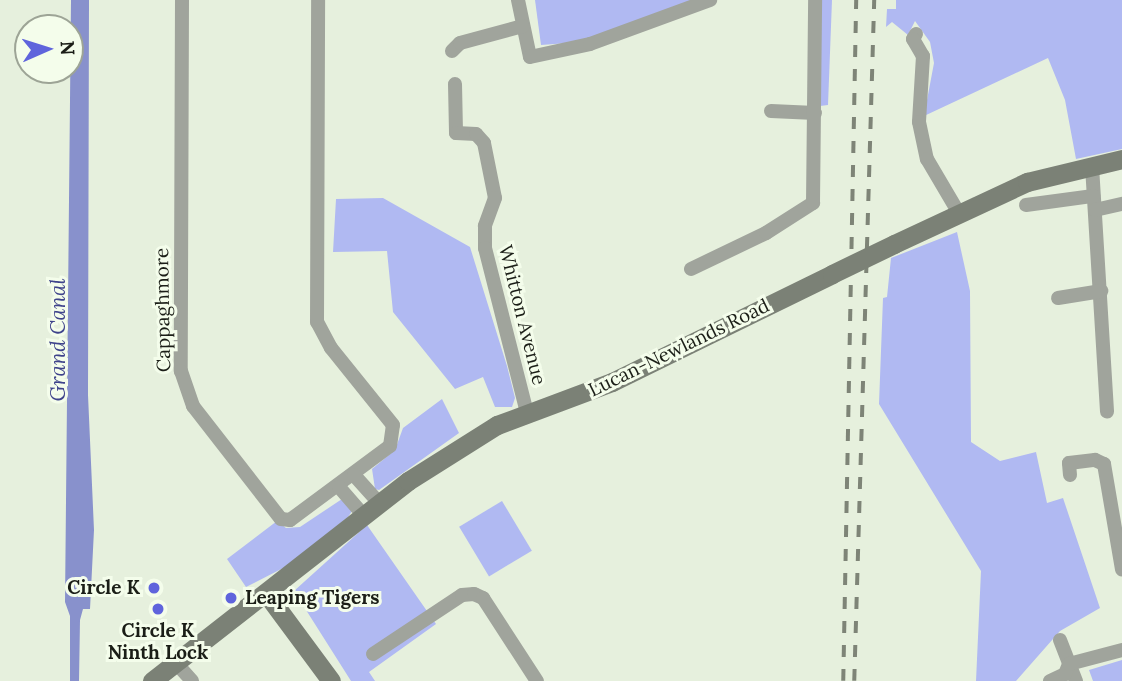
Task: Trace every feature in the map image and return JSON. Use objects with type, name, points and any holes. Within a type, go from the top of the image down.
[{"type":"street","name":"Cappaghmore","points":[[181,0],[181,370],[187,395],[281,519],[297,516],[390,446],[393,425],[331,348],[317,322],[318,0]]},
{"type":"street","points":[[519,0],[530,57],[590,44],[710,0]]},
{"type":"street","points":[[691,269],[809,209],[813,204],[815,0]]},
{"type":"street","points":[[452,51],[460,43],[523,26]]},
{"type":"street","points":[[916,34],[913,40],[923,55],[919,122],[927,159],[960,215]]},
{"type":"street","name":"Whitton Avenue","points":[[455,83],[456,133],[476,134],[486,154],[495,198],[485,226],[485,248],[527,413]]},
{"type":"street","points":[[771,111],[815,113]]},
{"type":"street","name":"Lucan-Newlands Road","points":[[152,681],[379,503],[497,425],[612,382],[1027,182],[1122,159]]},
{"type":"street","points":[[1093,166],[1107,412]]},
{"type":"street","points":[[1026,205],[1122,204]]},
{"type":"street","points":[[1058,298],[1101,291]]},
{"type":"street","points":[[1070,475],[1069,463],[1094,460],[1104,464],[1122,569]]},
{"type":"street","points":[[354,475],[379,503]]},
{"type":"street","points":[[339,487],[363,515]]},
{"type":"street","points":[[267,593],[331,681]]},
{"type":"street","points":[[373,654],[462,595],[474,594],[484,598],[535,680]]},
{"type":"street","points":[[1060,640],[1076,681]]},
{"type":"street","points":[[1069,664],[1122,650]]},
{"type":"street","points":[[176,663],[192,681]]},
{"type":"street","points":[[1050,681],[1065,674],[1069,664]]},
{"type":"shaded area","points":[[71,0],[89,0],[88,395],[94,530],[90,609],[83,609],[80,620],[79,681],[70,681],[70,616],[65,602],[70,84],[84,84],[84,14],[71,14]]},
{"type":"shaded area","points":[[535,0],[697,0],[582,42],[541,45]]},
{"type":"shaded area","points":[[821,0],[832,0],[828,105],[820,106]]},
{"type":"shaded area","points":[[896,0],[1122,0],[1122,149],[1076,159],[1065,100],[1048,58],[924,116],[934,63],[930,42],[915,21],[908,35],[892,22],[886,27],[887,9],[896,9]]},
{"type":"shaded area","points":[[383,198],[470,247],[507,366],[515,398],[512,407],[495,407],[483,377],[455,389],[393,312],[387,251],[333,252],[336,199]]},
{"type":"shaded area","points":[[957,232],[970,291],[971,442],[1000,461],[1036,452],[1047,503],[1063,498],[1100,608],[1060,631],[1016,681],[976,681],[981,571],[879,404],[883,298],[887,297],[891,258]]},
{"type":"shaded area","points":[[442,399],[459,433],[379,490],[375,489],[372,469],[395,450],[403,428]]},
{"type":"shaded area","points":[[342,499],[352,511],[348,517],[289,565],[246,587],[227,559],[277,521],[286,528],[300,527]]},
{"type":"shaded area","points":[[502,501],[532,551],[489,576],[459,527]]},
{"type":"shaded area","points":[[367,525],[436,624],[369,672],[375,681],[351,681],[294,591]]},
{"type":"shaded area","points":[[1122,660],[1122,681],[1093,681],[1089,670]]},
{"type":"railway","points":[[843,681],[856,0]]},
{"type":"railway","points":[[854,681],[874,0]]},
{"type":"place","name":"Circle K","points":[[154,588]]},
{"type":"place","name":"Leaping Tigers","points":[[231,598]]},
{"type":"place","name":"Circle K Ninth Lock","points":[[158,609]]},
{"type":"water label","name":"Grand Canal","points":[[58,340]]}]
